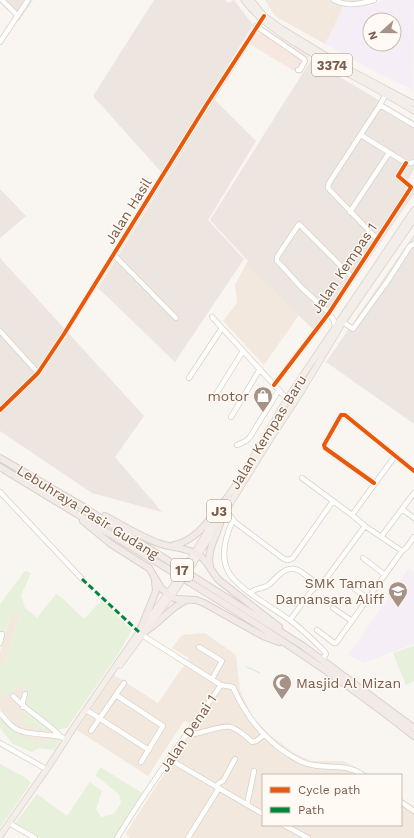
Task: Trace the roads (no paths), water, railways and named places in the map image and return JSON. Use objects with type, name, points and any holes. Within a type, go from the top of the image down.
[{"type":"highway","name":"Lebuhraya Pasir Gudang","points":[[0,458],[76,502],[303,646],[414,728]]},
{"type":"highway","name":"Lebuhraya Pasir Gudang","points":[[0,467],[297,650],[387,714],[414,736]]},
{"type":"highway","points":[[169,546],[182,543],[193,537],[228,497]]},
{"type":"highway","points":[[76,502],[140,535],[169,546],[184,548],[196,554],[210,567]]},
{"type":"highway","points":[[60,503],[111,544],[149,568],[161,588],[169,596],[177,599],[191,599],[204,602],[263,636],[297,650]]},
{"type":"highway","points":[[224,514],[210,551],[208,561],[216,578],[303,646]]},
{"type":"highway","points":[[142,632],[156,591],[154,575]]},
{"type":"highway","points":[[142,632],[149,630],[169,611],[182,602],[191,599]]},
{"type":"main road","name":"3374","points":[[244,0],[279,33],[321,59],[414,110]]},
{"type":"main road","name":"3374","points":[[251,0],[263,18],[348,69],[414,104]]},
{"type":"main road","points":[[410,224],[414,209]]},
{"type":"main road","name":"Jalan Kempas Baru","points":[[68,737],[169,596],[192,561],[228,497],[292,391],[335,327],[414,219]]},
{"type":"main road","name":"Jalan Kempas Baru","points":[[196,554],[224,514],[310,378],[343,322],[410,224]]},
{"type":"main road","points":[[287,399],[295,397],[310,378]]},
{"type":"main road","name":"Jalan Kempas Baru","points":[[0,836],[142,632]]},
{"type":"street","points":[[2,0],[18,15]]},
{"type":"street","points":[[0,42],[28,0]]},
{"type":"street","points":[[334,0],[342,4],[356,5],[374,0]]},
{"type":"street","name":"Jalan Hasil","points":[[0,410],[38,374],[114,255],[256,26],[263,18]]},
{"type":"street","points":[[256,26],[304,59],[305,62],[300,70],[298,70]]},
{"type":"street","points":[[377,239],[328,188],[329,183],[380,105],[386,94],[384,87]]},
{"type":"street","points":[[380,105],[414,125]]},
{"type":"street","points":[[361,135],[406,162],[414,162]]},
{"type":"street","points":[[350,212],[390,153]]},
{"type":"street","name":"Jalan Kempas 1","points":[[274,385],[329,313],[410,189],[411,187],[398,176],[406,162]]},
{"type":"street","points":[[335,327],[334,321],[329,313],[301,287],[277,261],[277,258],[297,225],[300,225],[352,277]]},
{"type":"street","points":[[343,322],[353,329],[389,279],[410,246],[414,244]]},
{"type":"street","points":[[114,255],[176,318]]},
{"type":"street","points":[[329,313],[336,316],[345,313]]},
{"type":"street","points":[[212,317],[287,399]]},
{"type":"street","points":[[189,378],[222,328]]},
{"type":"street","points":[[0,331],[38,374]]},
{"type":"street","points":[[213,399],[243,351]]},
{"type":"street","points":[[231,417],[260,369]]},
{"type":"street","points":[[279,391],[286,393],[292,391]]},
{"type":"street","points":[[238,445],[250,437],[279,391]]},
{"type":"street","points":[[374,484],[324,445],[338,419],[343,415],[345,415],[414,471]]},
{"type":"street","points":[[352,515],[395,456]]},
{"type":"street","points":[[302,478],[365,526],[402,551]]},
{"type":"street","points":[[0,492],[82,579]]},
{"type":"street","points":[[381,537],[414,493]]},
{"type":"street","points":[[224,514],[284,559],[288,560],[293,558],[333,501]]},
{"type":"street","points":[[402,509],[414,518]]},
{"type":"street","points":[[233,520],[225,546],[224,555],[226,565],[232,576],[250,593],[290,620],[325,652],[326,654],[322,660]]},
{"type":"street","points":[[290,620],[312,590],[325,580],[365,526]]},
{"type":"street","points":[[318,630],[335,644],[402,551],[414,537]]},
{"type":"street","points":[[363,558],[385,575]]},
{"type":"street","points":[[250,593],[255,589],[268,585],[282,571],[289,568],[297,569],[316,583],[320,583]]},
{"type":"street","points":[[350,585],[368,598]]},
{"type":"street","points":[[333,608],[352,621]]},
{"type":"street","name":"Jalan Denai 1","points":[[117,838],[169,759],[221,685],[142,632]]},
{"type":"street","points":[[0,643],[2,634]]},
{"type":"street","points":[[200,647],[222,661],[212,679]]},
{"type":"street","points":[[91,731],[124,683]]},
{"type":"street","points":[[221,685],[233,686],[248,715],[264,735],[279,748],[305,764],[315,766],[347,767],[361,774]]},
{"type":"street","points":[[23,707],[23,701],[26,694]]},
{"type":"street","points":[[116,695],[138,708],[163,726],[141,762]]},
{"type":"street","points":[[13,696],[23,707],[60,736]]},
{"type":"street","points":[[88,711],[149,750]]},
{"type":"street","points":[[0,713],[10,725],[16,729],[52,736],[68,737]]},
{"type":"street","points":[[187,735],[195,735],[227,726],[237,730],[252,742],[264,735]]},
{"type":"street","points":[[0,743],[46,769]]},
{"type":"street","points":[[169,759],[262,813]]},
{"type":"street","points":[[189,838],[219,783],[224,781],[235,759]]},
{"type":"street","points":[[247,805],[254,771]]},
{"type":"street","points":[[402,803],[414,810]]},
{"type":"street","points":[[9,823],[34,838]]},
{"type":"street","points":[[286,826],[308,838]]},
{"type":"waterway","points":[[247,667],[260,673]]},
{"type":"place","name":"motor","points":[[263,413]]},
{"type":"place","name":"SMK Taman Damansara Aliff","points":[[398,608]]},
{"type":"place","name":"Masjid Al Mizan","points":[[282,700]]}]
